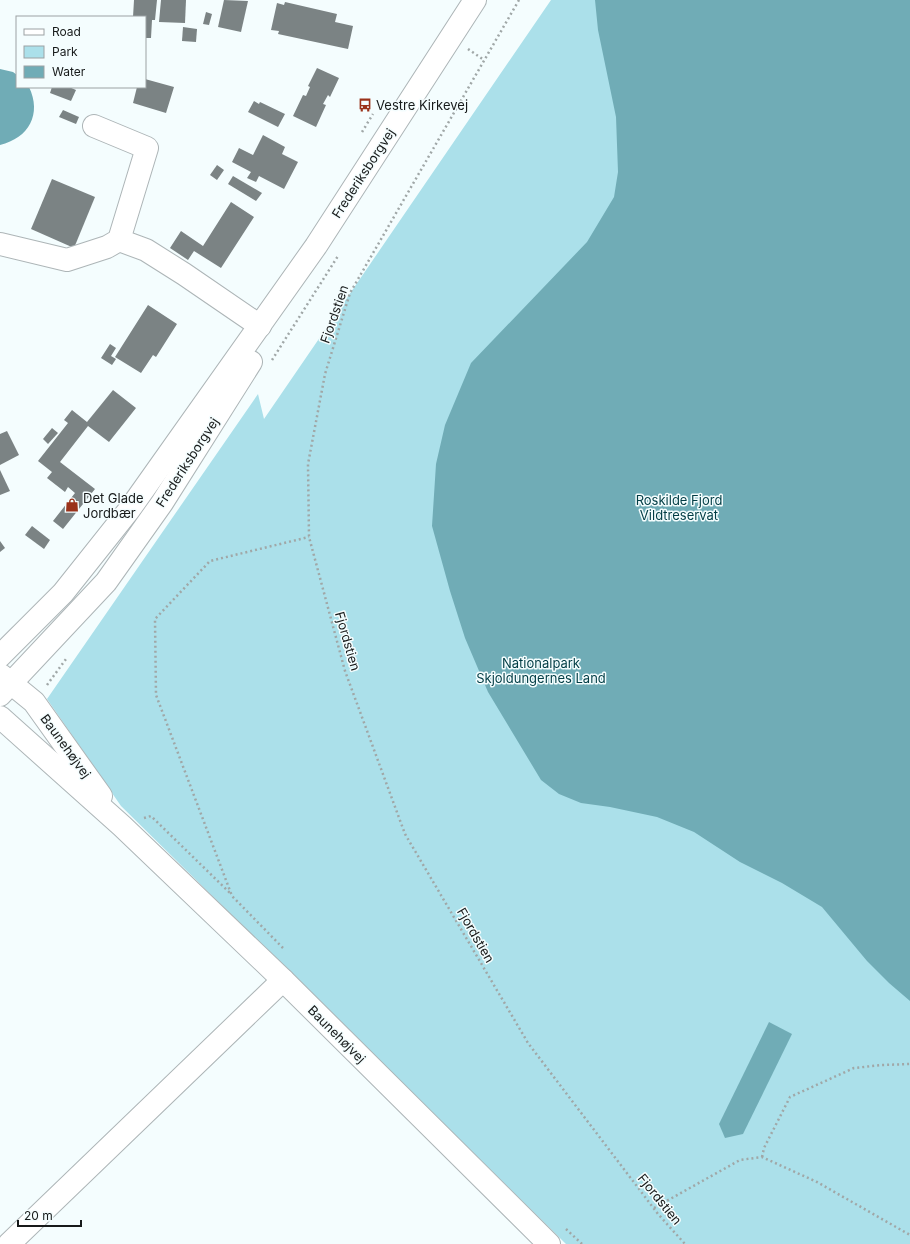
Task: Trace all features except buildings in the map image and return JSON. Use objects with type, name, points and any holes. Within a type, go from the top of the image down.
[{"type":"street","name":"Frederiksborgvej","points":[[0,656],[63,593],[129,510],[316,246],[475,0]]},
{"type":"street","points":[[0,244],[67,260],[107,247],[119,240],[147,148],[94,126]]},
{"type":"street","points":[[119,240],[146,250],[260,326]]},
{"type":"street","name":"Frederiksborgvej","points":[[4,685],[106,582],[162,503],[266,339],[316,246]]},
{"type":"street","name":"Baunehøjvej","points":[[4,685],[34,702],[122,826]]},
{"type":"street","name":"Baunehøjvej","points":[[0,717],[122,826],[283,980],[549,1244]]},
{"type":"street","points":[[9,1244],[283,980]]},
{"type":"path","name":"Fjordstien","points":[[519,0],[350,293],[325,374],[308,464],[309,537],[345,671],[405,834],[528,1043],[654,1208],[685,1244]]},
{"type":"path","points":[[232,896],[156,695],[155,620],[210,561],[309,537]]},
{"type":"path","points":[[122,826],[151,816],[287,952]]},
{"type":"path","points":[[762,1157],[764,1148],[790,1097],[854,1068],[910,1064]]},
{"type":"path","points":[[654,1208],[740,1160],[762,1157],[817,1182],[910,1235]]},
{"type":"path","points":[[565,1228],[582,1244]]},
{"type":"green space","name":"Nationalpark Skjoldungernes Land","points":[[551,0],[910,0],[910,1244],[566,1244],[121,806],[47,699],[258,394],[264,419]]},
{"type":"water","name":"Roskilde Fjord Vildtreservat","points":[[595,0],[910,0],[910,1001],[867,961],[822,907],[782,883],[740,862],[694,832],[657,817],[610,807],[581,803],[559,794],[541,780],[488,692],[465,638],[450,591],[432,526],[436,464],[445,425],[471,363],[587,242],[614,197],[618,172],[616,117],[598,30]]},
{"type":"water","points":[[0,69],[13,72],[16,74],[16,88],[29,88],[33,97],[34,106],[30,124],[25,131],[19,137],[0,145]]},
{"type":"water","points":[[769,1022],[792,1034],[743,1134],[725,1138],[719,1124]]},
{"type":"place","name":"Vestre Kirkevej","points":[[365,105]]},
{"type":"place","name":"Det Glade Jordbær","points":[[72,505]]}]
